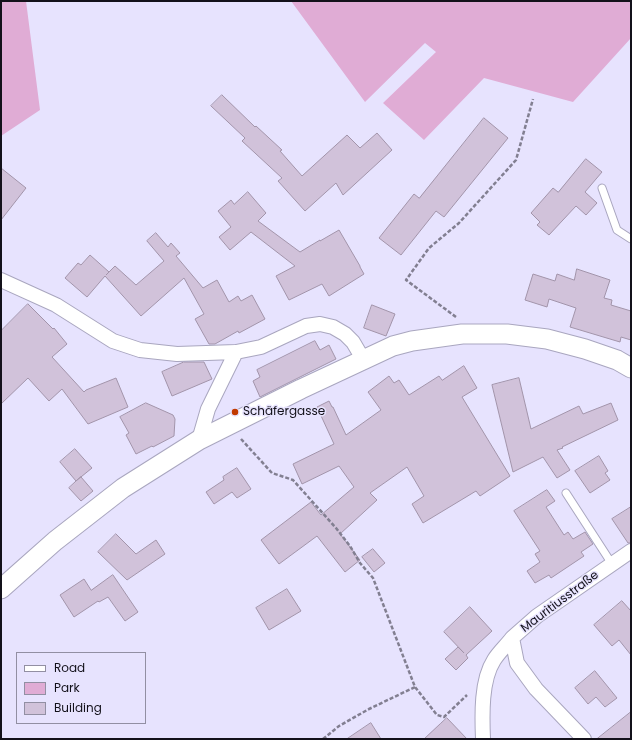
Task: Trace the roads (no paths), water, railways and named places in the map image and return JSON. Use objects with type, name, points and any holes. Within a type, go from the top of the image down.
[{"type":"street","points":[[1,280],[56,305],[113,341],[140,350],[177,354],[236,352],[261,347],[306,326],[320,324],[333,327],[345,334],[353,342],[363,359]]},
{"type":"street","points":[[1,589],[55,541],[123,488],[199,440],[301,389],[393,346],[412,341],[462,334],[506,334],[547,339],[585,349],[617,360],[631,368]]},
{"type":"street","points":[[199,440],[208,409],[236,352]]},
{"type":"street","name":"Mauritiusstraße","points":[[584,739],[536,689],[517,663],[512,638],[537,616],[631,551]]},
{"type":"street","points":[[483,739],[482,714],[486,678],[494,661],[512,638]]},
{"type":"lane","points":[[602,188],[617,230],[631,239]]},
{"type":"lane","points":[[566,493],[612,564]]},
{"type":"place","name":"Schäfergasse","points":[[235,412]]}]
